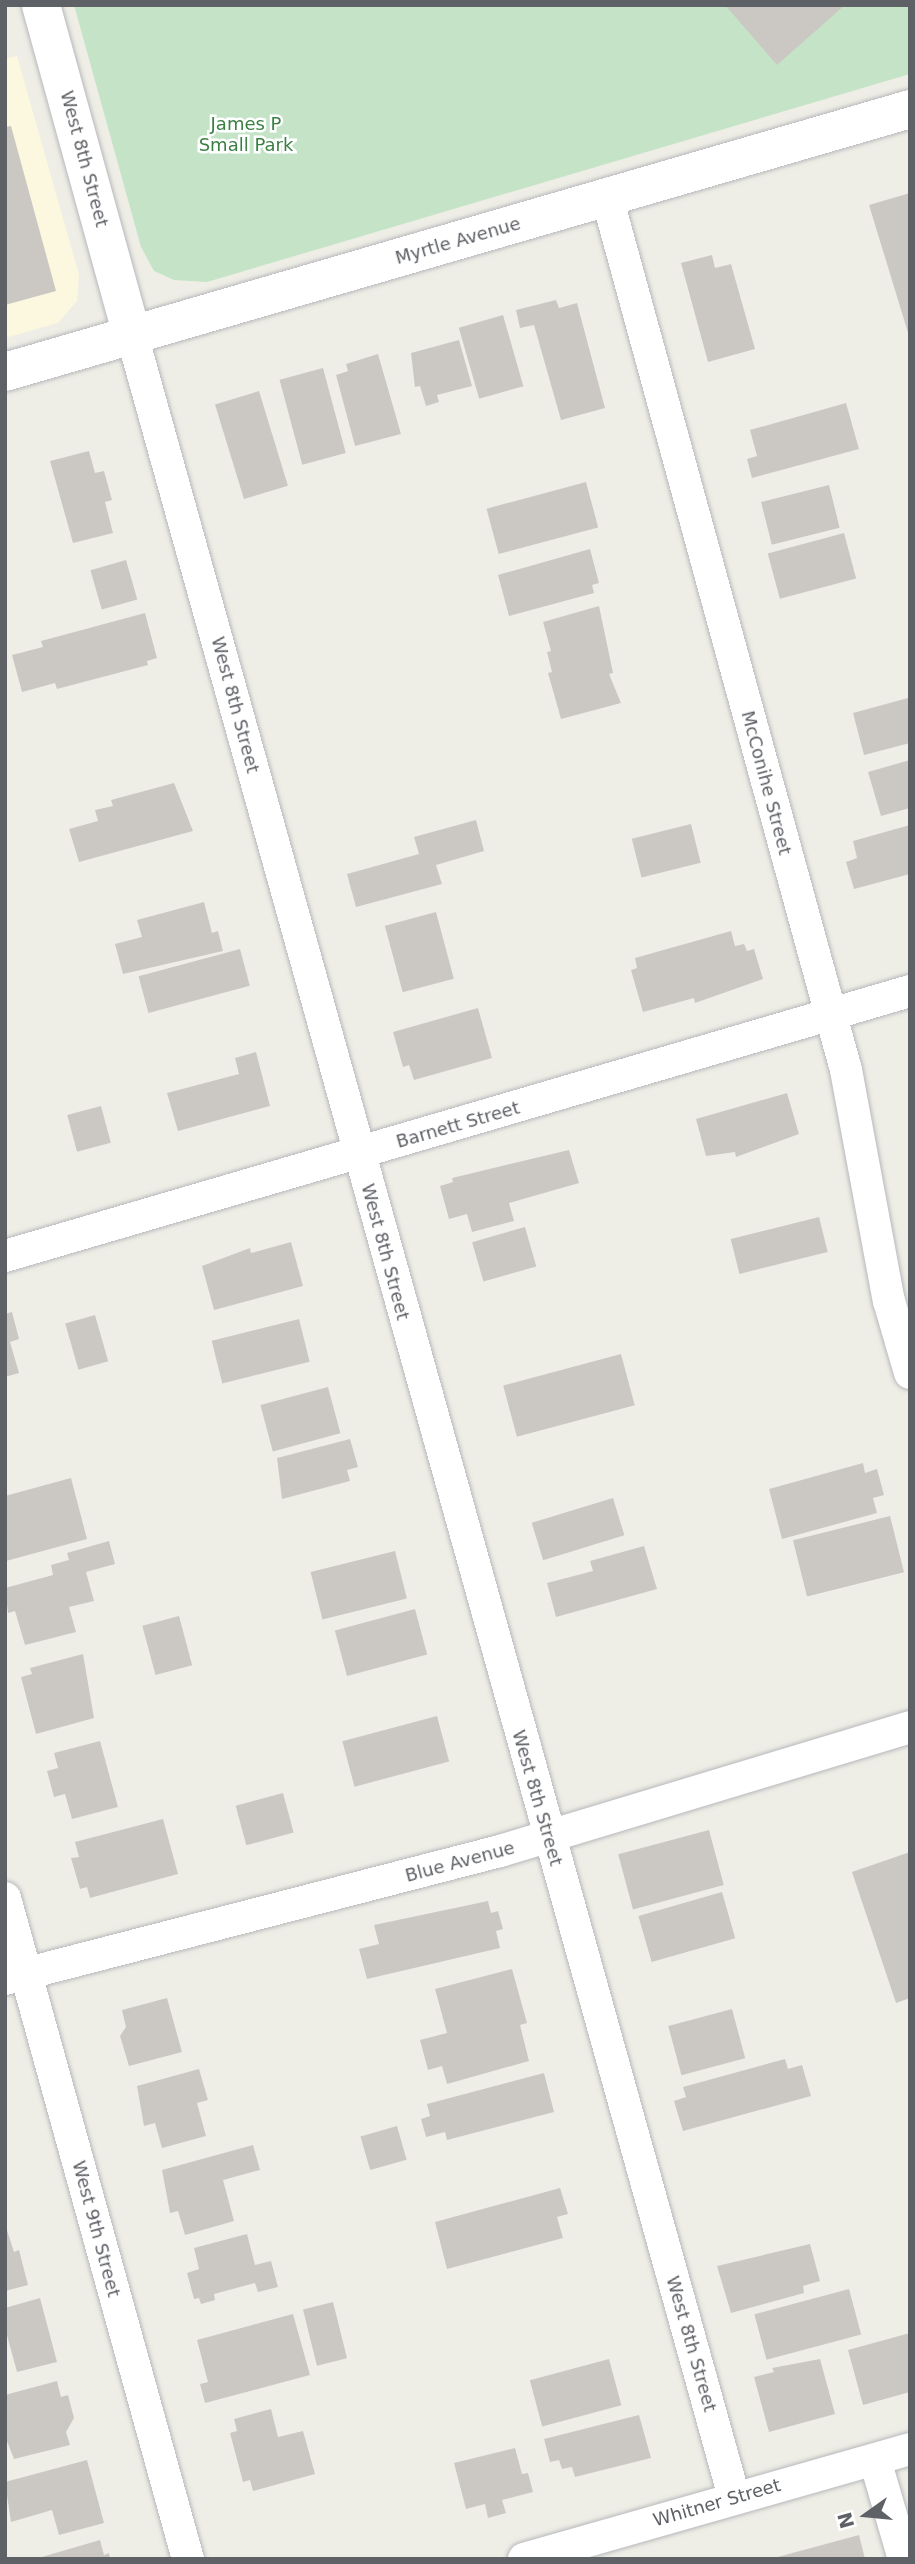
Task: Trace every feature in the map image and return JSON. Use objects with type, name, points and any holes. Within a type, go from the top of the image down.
[{"type":"main road","name":"West 8th Street","points":[[41,5],[132,335]]},
{"type":"main road","name":"Myrtle Avenue","points":[[5,372],[910,109]]},
{"type":"street","name":"McConihe Street","points":[[607,197],[858,1123],[890,1301],[910,1373]]},
{"type":"street","name":"West 8th Street","points":[[132,335],[547,1838],[734,2497]]},
{"type":"street","name":"Barnett Street","points":[[5,1256],[910,991]]},
{"type":"street","name":"Blue Avenue","points":[[15,1976],[288,1909],[547,1838],[910,1727]]},
{"type":"street","name":"West 9th Street","points":[[5,1898],[15,1976],[188,2559]]},
{"type":"street","name":"Whitner Street","points":[[524,2559],[910,2449]]},
{"type":"street","points":[[875,2459],[904,2559]]},
{"type":"shaded area","points":[[17,56],[79,275],[77,301],[58,323],[5,338],[5,59]]},
{"type":"green space","name":"James P Small Park","points":[[74,5],[910,5],[910,74],[207,282],[174,280],[154,271],[141,247]]},
{"type":"building","points":[[725,5],[845,5],[777,65]]},
{"type":"building","points":[[11,126],[56,291],[5,305],[5,127]]},
{"type":"building","points":[[910,193],[910,336],[909,336],[869,205]]},
{"type":"building","points":[[712,255],[715,268],[731,264],[755,349],[708,362],[681,263]]},
{"type":"building","points":[[556,300],[559,308],[577,303],[605,408],[561,420],[534,325],[520,328],[516,310]]},
{"type":"building","points":[[503,315],[523,386],[479,399],[459,328]]},
{"type":"building","points":[[459,340],[472,386],[437,395],[439,402],[426,406],[420,386],[415,387],[411,353]]},
{"type":"building","points":[[378,354],[401,434],[355,446],[336,375],[348,371],[346,364]]},
{"type":"building","points":[[323,368],[346,453],[302,465],[280,380]]},
{"type":"building","points":[[259,391],[288,486],[244,499],[215,404]]},
{"type":"building","points":[[846,403],[859,449],[752,478],[747,459],[757,456],[750,430]]},
{"type":"building","points":[[89,451],[95,473],[104,471],[112,500],[105,502],[113,533],[73,543],[50,461]]},
{"type":"building","points":[[586,482],[598,527],[499,554],[487,509]]},
{"type":"building","points":[[829,485],[840,528],[772,545],[761,502]]},
{"type":"building","points":[[844,533],[856,578],[780,599],[768,553]]},
{"type":"building","points":[[590,549],[599,583],[592,585],[594,593],[509,616],[498,575]]},
{"type":"building","points":[[126,560],[137,599],[102,610],[90,570]]},
{"type":"building","points":[[599,606],[613,673],[609,674],[621,703],[561,719],[548,673],[552,672],[547,652],[551,651],[543,622]]},
{"type":"building","points":[[145,613],[157,658],[147,661],[148,665],[57,689],[55,683],[22,692],[12,655],[43,647],[41,641]]},
{"type":"building","points":[[908,698],[910,743],[864,755],[853,713]]},
{"type":"building","points":[[910,760],[910,808],[881,816],[868,772]]},
{"type":"building","points":[[174,783],[193,831],[79,862],[69,829],[98,821],[95,810],[113,806],[111,800]]},
{"type":"building","points":[[476,820],[484,851],[436,865],[442,884],[356,907],[347,874],[419,854],[414,837]]},
{"type":"building","points":[[691,824],[701,863],[641,878],[632,839]]},
{"type":"building","points":[[910,825],[910,874],[854,889],[846,862],[857,858],[853,841]]},
{"type":"building","points":[[204,902],[212,933],[218,931],[223,951],[123,974],[115,944],[142,937],[137,920]]},
{"type":"building","points":[[436,912],[454,979],[403,992],[385,926]]},
{"type":"building","points":[[731,931],[735,946],[744,944],[747,951],[754,949],[763,979],[695,1003],[694,998],[643,1012],[631,970],[637,968],[635,958]]},
{"type":"building","points":[[240,949],[250,986],[148,1013],[139,976]]},
{"type":"building","points":[[478,1008],[492,1058],[414,1080],[409,1065],[403,1067],[393,1032]]},
{"type":"building","points":[[256,1052],[270,1106],[178,1131],[167,1093],[239,1074],[235,1058]]},
{"type":"building","points":[[787,1093],[799,1134],[736,1157],[735,1152],[706,1156],[696,1119]]},
{"type":"building","points":[[101,1106],[111,1143],[77,1152],[67,1115]]},
{"type":"building","points":[[569,1150],[579,1183],[509,1203],[514,1221],[472,1232],[467,1214],[449,1219],[440,1186],[453,1182],[452,1178]]},
{"type":"building","points":[[819,1217],[828,1252],[739,1274],[731,1239]]},
{"type":"building","points":[[525,1227],[536,1266],[483,1282],[472,1242]]},
{"type":"building","points":[[291,1242],[303,1286],[214,1310],[202,1266],[250,1248],[251,1253]]},
{"type":"building","points":[[12,1312],[19,1339],[10,1342],[19,1373],[5,1377],[5,1314]]},
{"type":"building","points":[[95,1315],[108,1361],[78,1370],[65,1324]]},
{"type":"building","points":[[299,1319],[310,1362],[222,1383],[212,1341]]},
{"type":"building","points":[[621,1354],[635,1405],[517,1437],[503,1386]]},
{"type":"building","points":[[328,1387],[340,1433],[273,1451],[260,1405]]},
{"type":"building","points":[[350,1439],[358,1467],[347,1470],[350,1481],[282,1499],[277,1458]]},
{"type":"building","points":[[863,1463],[865,1473],[877,1469],[884,1495],[873,1498],[877,1513],[782,1539],[769,1489]]},
{"type":"building","points":[[71,1478],[87,1539],[6,1561],[5,1496]]},
{"type":"building","points":[[613,1498],[624,1535],[543,1560],[532,1523]]},
{"type":"building","points":[[890,1516],[904,1572],[807,1596],[793,1540]]},
{"type":"building","points":[[109,1541],[115,1564],[86,1572],[94,1601],[69,1607],[76,1632],[25,1645],[15,1611],[8,1613],[5,1588],[53,1575],[51,1565],[69,1560],[67,1553]]},
{"type":"building","points":[[644,1546],[657,1589],[556,1617],[547,1583],[593,1571],[590,1561]]},
{"type":"building","points":[[395,1551],[407,1599],[322,1620],[311,1572]]},
{"type":"building","points":[[415,1609],[427,1654],[347,1676],[335,1630]]},
{"type":"building","points":[[179,1616],[192,1665],[155,1675],[142,1626]]},
{"type":"building","points":[[83,1654],[94,1718],[36,1734],[21,1677],[32,1674],[30,1668]]},
{"type":"building","points":[[437,1716],[449,1761],[355,1787],[342,1741]]},
{"type":"building","points":[[100,1741],[118,1807],[72,1819],[65,1794],[54,1797],[47,1771],[58,1768],[54,1753]]},
{"type":"building","points":[[283,1793],[294,1833],[246,1845],[236,1806]]},
{"type":"building","points":[[163,1819],[178,1874],[90,1898],[87,1887],[80,1889],[71,1858],[79,1857],[75,1842]]},
{"type":"building","points":[[709,1830],[724,1885],[633,1909],[618,1854]]},
{"type":"building","points":[[910,1852],[910,1998],[896,2003],[852,1872]]},
{"type":"building","points":[[722,1892],[735,1938],[652,1962],[638,1916]]},
{"type":"building","points":[[488,1901],[491,1913],[498,1911],[503,1929],[496,1931],[500,1948],[367,1979],[359,1949],[379,1944],[374,1925]]},
{"type":"building","points":[[512,1969],[527,2023],[520,2025],[529,2061],[447,2084],[442,2066],[428,2070],[420,2040],[447,2033],[435,1989]]},
{"type":"building","points":[[167,1998],[182,2052],[129,2066],[120,2036],[126,2027],[122,2010]]},
{"type":"building","points":[[732,2009],[745,2058],[681,2075],[668,2026]]},
{"type":"building","points":[[785,2059],[788,2069],[802,2065],[811,2096],[683,2131],[674,2101],[686,2097],[683,2087]]},
{"type":"building","points":[[199,2069],[208,2100],[197,2103],[206,2136],[162,2148],[155,2123],[144,2126],[137,2086]]},
{"type":"building","points":[[544,2073],[554,2112],[447,2140],[445,2132],[426,2137],[421,2119],[430,2116],[427,2104]]},
{"type":"building","points":[[397,2126],[407,2160],[370,2170],[360,2136]]},
{"type":"building","points":[[253,2145],[260,2170],[223,2180],[234,2221],[185,2235],[178,2211],[170,2213],[162,2170]]},
{"type":"building","points":[[560,2188],[568,2214],[557,2217],[563,2238],[447,2269],[435,2222]]},
{"type":"building","points":[[5,2224],[14,2252],[19,2250],[28,2285],[5,2291]]},
{"type":"building","points":[[247,2234],[255,2265],[271,2261],[278,2287],[258,2292],[255,2283],[214,2294],[215,2300],[201,2304],[199,2298],[194,2299],[187,2273],[199,2269],[194,2248]]},
{"type":"building","points":[[810,2244],[820,2281],[803,2286],[804,2293],[731,2313],[717,2266]]},
{"type":"building","points":[[849,2289],[861,2334],[767,2360],[754,2314]]},
{"type":"building","points":[[40,2298],[57,2362],[17,2372],[5,2328],[5,2308]]},
{"type":"building","points":[[333,2302],[347,2358],[317,2366],[303,2309]]},
{"type":"building","points":[[293,2314],[310,2375],[205,2403],[200,2384],[208,2382],[197,2340]]},
{"type":"building","points":[[910,2333],[910,2392],[863,2405],[848,2350]]},
{"type":"building","points":[[609,2359],[621,2405],[542,2427],[530,2380]]},
{"type":"building","points":[[820,2359],[835,2414],[769,2432],[754,2377],[774,2372],[772,2368]]},
{"type":"building","points":[[57,2381],[61,2397],[68,2395],[74,2418],[66,2432],[70,2445],[14,2459],[5,2436],[5,2395]]},
{"type":"building","points":[[271,2409],[278,2437],[303,2431],[315,2474],[253,2491],[250,2480],[243,2482],[230,2433],[237,2431],[234,2419]]},
{"type":"building","points":[[639,2415],[651,2458],[575,2477],[572,2467],[562,2469],[559,2460],[550,2462],[544,2439]]},
{"type":"building","points":[[515,2448],[522,2474],[528,2473],[533,2492],[502,2500],[506,2513],[488,2518],[485,2504],[466,2509],[454,2463]]},
{"type":"building","points":[[87,2460],[104,2523],[59,2535],[52,2510],[11,2522],[5,2482]]},
{"type":"building","points":[[859,2535],[865,2559],[774,2559],[774,2558]]},
{"type":"building","points":[[100,2540],[104,2555],[109,2553],[110,2559],[35,2559]]}]
